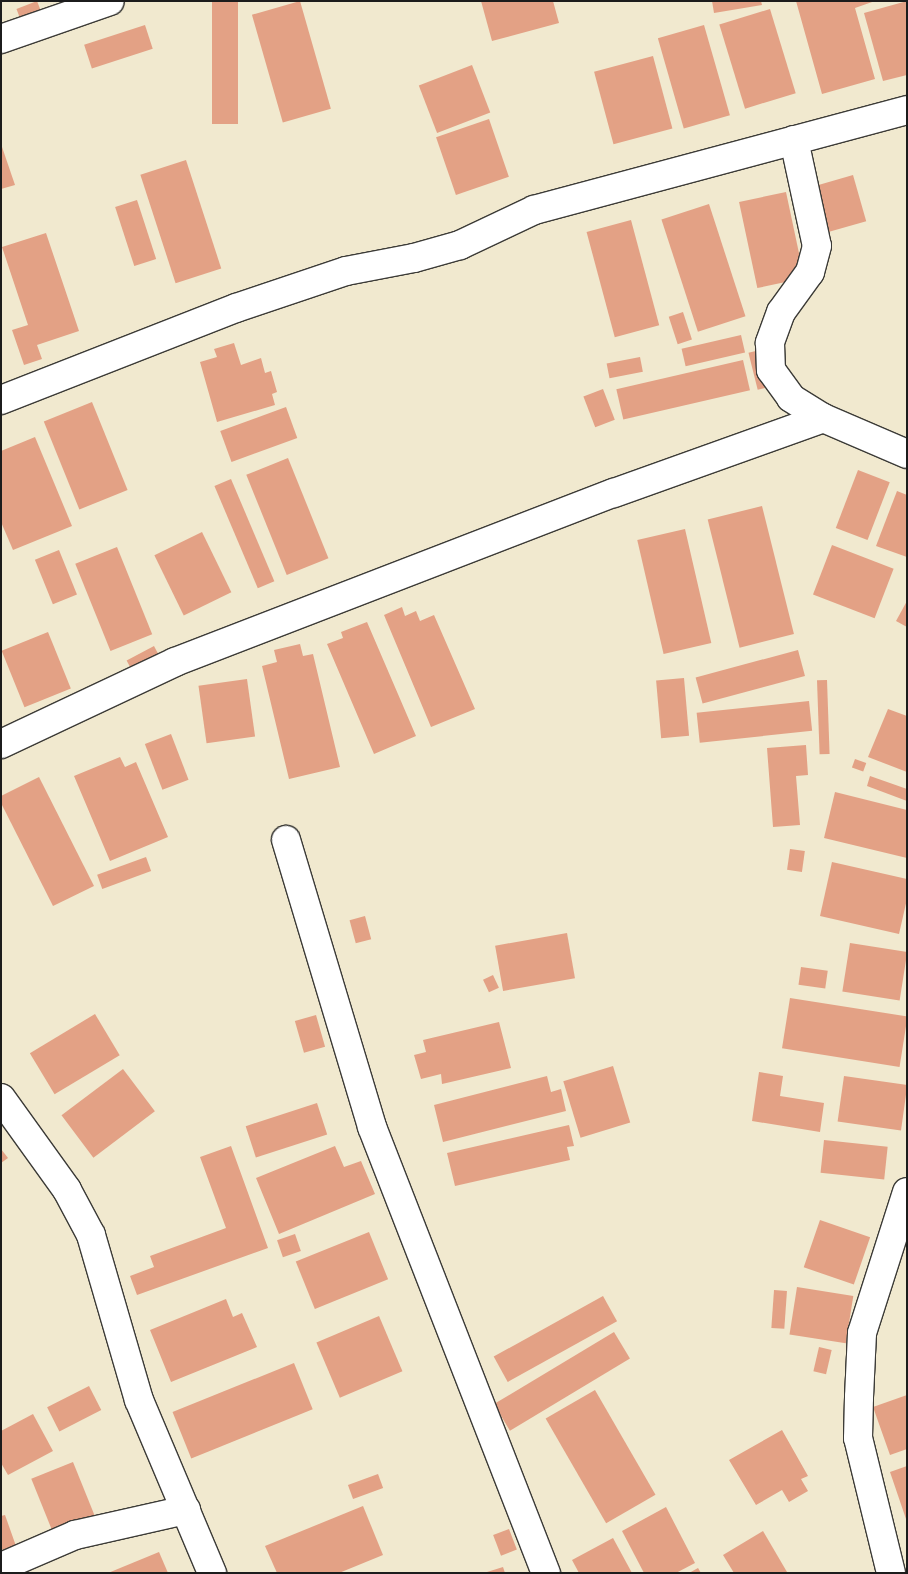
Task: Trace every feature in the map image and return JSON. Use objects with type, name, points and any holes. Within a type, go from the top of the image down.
[{"type":"street","points":[[1,39],[110,1]]},
{"type":"street","points":[[1,400],[236,308],[346,271],[414,258],[460,245],[534,210],[907,110]]},
{"type":"street","points":[[794,140],[817,246],[810,272],[781,312],[770,343],[771,370],[791,398],[823,418],[907,454]]},
{"type":"street","points":[[1,744],[175,662],[614,493],[823,418]]},
{"type":"street","points":[[286,840],[372,1127],[546,1573]]},
{"type":"street","points":[[1,1098],[67,1190],[91,1235],[139,1400],[212,1573]]},
{"type":"street","points":[[891,1573],[858,1438],[859,1397],[862,1333],[907,1192]]},
{"type":"street","points":[[1,1567],[75,1536],[186,1510]]},
{"type":"building","points":[[37,1],[43,17],[23,25],[16,9]]},
{"type":"building","points":[[212,1],[238,1],[238,124],[212,124]]},
{"type":"building","points":[[300,1],[331,109],[283,122],[252,15]]},
{"type":"building","points":[[481,1],[553,1],[559,23],[492,41]]},
{"type":"building","points":[[712,1],[761,1],[762,5],[714,13]]},
{"type":"building","points":[[796,1],[875,1],[855,8],[875,79],[822,94]]},
{"type":"building","points":[[907,1],[907,75],[883,81],[864,13]]},
{"type":"building","points":[[770,9],[796,93],[745,109],[719,24]]},
{"type":"building","points":[[145,25],[153,49],[92,69],[84,45]]},
{"type":"building","points":[[704,25],[730,115],[684,129],[658,38]]},
{"type":"building","points":[[653,56],[672,128],[613,144],[594,72]]},
{"type":"building","points":[[472,65],[490,113],[437,133],[419,85]]},
{"type":"building","points":[[489,119],[509,177],[456,195],[436,137]]},
{"type":"building","points":[[1,144],[15,185],[1,189]]},
{"type":"building","points":[[186,160],[221,268],[176,283],[140,175]]},
{"type":"building","points":[[853,175],[866,221],[824,233],[811,187]]},
{"type":"building","points":[[786,192],[804,278],[757,288],[739,202]]},
{"type":"building","points":[[137,200],[156,259],[134,266],[115,207]]},
{"type":"building","points":[[709,204],[745,316],[698,332],[661,219]]},
{"type":"building","points":[[631,220],[659,325],[615,337],[587,232]]},
{"type":"building","points":[[46,233],[79,331],[37,345],[42,359],[24,365],[12,330],[28,325],[2,247]]},
{"type":"building","points":[[683,312],[692,340],[678,344],[669,317]]},
{"type":"building","points":[[741,335],[745,353],[686,366],[682,349]]},
{"type":"building","points":[[234,343],[241,365],[261,358],[265,373],[271,371],[277,392],[272,394],[275,405],[217,422],[200,362],[217,357],[214,349]]},
{"type":"building","points":[[764,349],[773,386],[758,390],[748,353]]},
{"type":"building","points":[[640,357],[643,372],[609,378],[607,363]]},
{"type":"building","points":[[743,360],[750,390],[623,419],[616,389]]},
{"type":"building","points":[[603,389],[615,420],[595,427],[583,397]]},
{"type":"building","points":[[92,402],[128,490],[79,510],[44,421]]},
{"type":"building","points":[[286,407],[297,438],[232,462],[220,431]]},
{"type":"building","points":[[35,437],[72,526],[13,550],[1,522],[1,451]]},
{"type":"building","points":[[288,458],[328,558],[287,575],[246,475]]},
{"type":"building","points":[[858,470],[890,482],[868,540],[836,528]]},
{"type":"building","points":[[231,479],[274,581],[258,588],[214,486]]},
{"type":"building","points":[[897,491],[907,495],[907,557],[876,546]]},
{"type":"building","points":[[762,506],[794,634],[740,648],[708,520]]},
{"type":"building","points":[[685,529],[711,643],[664,654],[637,540]]},
{"type":"building","points":[[202,532],[231,592],[184,615],[154,555]]},
{"type":"building","points":[[832,545],[894,569],[875,618],[813,594]]},
{"type":"building","points":[[117,547],[152,634],[110,651],[75,564]]},
{"type":"building","points":[[59,550],[77,595],[53,604],[35,560]]},
{"type":"building","points":[[907,601],[907,627],[896,621]]},
{"type":"building","points":[[402,607],[405,616],[416,611],[420,621],[434,615],[475,709],[431,727],[384,615]]},
{"type":"building","points":[[367,622],[416,736],[374,754],[327,644],[343,638],[341,632]]},
{"type":"building","points":[[48,632],[71,689],[24,707],[2,651]]},
{"type":"building","points":[[300,644],[303,656],[313,654],[340,767],[289,779],[262,666],[277,662],[274,650]]},
{"type":"building","points":[[154,646],[161,659],[134,674],[127,661]]},
{"type":"building","points":[[798,650],[805,676],[703,704],[696,677]]},
{"type":"building","points":[[684,678],[689,736],[661,738],[656,680]]},
{"type":"building","points":[[247,679],[255,736],[207,743],[198,686]]},
{"type":"building","points":[[817,680],[827,680],[830,754],[820,754]]},
{"type":"building","points":[[809,701],[812,731],[700,743],[697,713]]},
{"type":"building","points":[[888,709],[907,716],[907,772],[868,757]]},
{"type":"building","points":[[171,734],[189,780],[162,790],[145,744]]},
{"type":"building","points":[[806,745],[808,775],[796,776],[800,825],[773,827],[767,748]]},
{"type":"building","points":[[120,757],[125,767],[136,762],[168,837],[110,861],[74,776]]},
{"type":"building","points":[[855,759],[866,763],[863,772],[852,767]]},
{"type":"building","points":[[870,776],[907,789],[907,801],[867,786]]},
{"type":"building","points":[[39,777],[94,886],[53,906],[1,803],[1,796]]},
{"type":"building","points":[[835,792],[907,810],[907,858],[824,838]]},
{"type":"building","points":[[790,849],[805,851],[802,872],[787,870]]},
{"type":"building","points":[[146,857],[151,871],[102,889],[97,875]]},
{"type":"building","points":[[832,862],[907,879],[907,899],[899,934],[820,916]]},
{"type":"building","points":[[365,916],[371,939],[356,943],[350,920]]},
{"type":"building","points":[[567,933],[575,978],[503,991],[495,946]]},
{"type":"building","points":[[850,943],[907,952],[900,1000],[842,991]]},
{"type":"building","points":[[801,967],[828,971],[825,989],[798,985]]},
{"type":"building","points":[[493,975],[499,988],[489,992],[483,980]]},
{"type":"building","points":[[790,998],[907,1017],[900,1067],[782,1048]]},
{"type":"building","points":[[95,1014],[120,1055],[55,1094],[30,1053]]},
{"type":"building","points":[[316,1015],[325,1047],[304,1053],[295,1021]]},
{"type":"building","points":[[499,1022],[511,1068],[442,1084],[441,1074],[421,1079],[414,1055],[426,1052],[423,1040]]},
{"type":"building","points":[[613,1066],[630,1122],[581,1138],[563,1081]]},
{"type":"building","points":[[123,1069],[155,1111],[93,1158],[62,1115]]},
{"type":"building","points":[[759,1072],[783,1076],[780,1096],[824,1103],[820,1132],[752,1121]]},
{"type":"building","points":[[547,1076],[551,1092],[561,1089],[566,1111],[443,1142],[434,1105]]},
{"type":"building","points":[[844,1076],[907,1085],[901,1130],[838,1122]]},
{"type":"building","points":[[317,1103],[327,1134],[256,1158],[246,1126]]},
{"type":"building","points":[[569,1125],[574,1146],[567,1147],[570,1160],[455,1186],[447,1153]]},
{"type":"building","points":[[824,1140],[888,1147],[884,1180],[821,1173]]},
{"type":"building","points":[[231,1146],[268,1248],[137,1295],[130,1276],[154,1267],[150,1256],[226,1228],[200,1157]]},
{"type":"building","points":[[335,1146],[344,1167],[361,1161],[375,1194],[279,1234],[256,1178]]},
{"type":"building","points":[[1,1149],[8,1158],[1,1163]]},
{"type":"building","points":[[820,1220],[870,1237],[854,1285],[804,1267]]},
{"type":"building","points":[[369,1232],[388,1279],[315,1309],[296,1262]]},
{"type":"building","points":[[295,1234],[301,1251],[283,1257],[277,1240]]},
{"type":"building","points":[[797,1287],[853,1296],[846,1343],[789,1334]]},
{"type":"building","points":[[774,1290],[787,1291],[784,1329],[771,1328]]},
{"type":"building","points":[[603,1296],[617,1321],[508,1382],[494,1357]]},
{"type":"building","points":[[226,1299],[233,1317],[242,1313],[257,1347],[171,1382],[150,1330]]},
{"type":"building","points":[[379,1316],[402,1371],[340,1398],[316,1343]]},
{"type":"building","points":[[614,1332],[630,1359],[510,1431],[494,1404]]},
{"type":"building","points":[[819,1347],[832,1350],[826,1374],[813,1371]]},
{"type":"building","points":[[294,1363],[313,1409],[191,1458],[173,1412]]},
{"type":"building","points":[[89,1386],[101,1410],[59,1431],[47,1407]]},
{"type":"building","points":[[595,1390],[656,1495],[606,1523],[546,1418]]},
{"type":"building","points":[[907,1395],[907,1449],[890,1455],[873,1407]]},
{"type":"building","points":[[33,1414],[53,1451],[8,1475],[1,1463],[1,1431]]},
{"type":"building","points":[[782,1430],[808,1476],[801,1479],[808,1491],[789,1502],[782,1490],[756,1505],[729,1460]]},
{"type":"building","points":[[73,1462],[96,1519],[55,1536],[31,1479]]},
{"type":"building","points":[[907,1466],[907,1519],[906,1519],[890,1472]]},
{"type":"building","points":[[378,1474],[383,1488],[353,1499],[348,1485]]},
{"type":"building","points":[[363,1506],[383,1555],[339,1573],[277,1573],[265,1546]]},
{"type":"building","points":[[666,1507],[695,1563],[676,1573],[644,1573],[622,1531]]},
{"type":"building","points":[[5,1515],[16,1546],[1,1550],[1,1516]]},
{"type":"building","points":[[509,1529],[517,1550],[501,1556],[493,1535]]},
{"type":"building","points":[[763,1531],[787,1572],[734,1573],[723,1555]]},
{"type":"building","points":[[613,1538],[632,1573],[579,1573],[572,1560]]},
{"type":"building","points":[[159,1552],[168,1573],[108,1573]]},
{"type":"building","points":[[503,1567],[505,1573],[487,1573],[487,1572]]},
{"type":"building","points":[[698,1568],[701,1573],[689,1573]]}]
